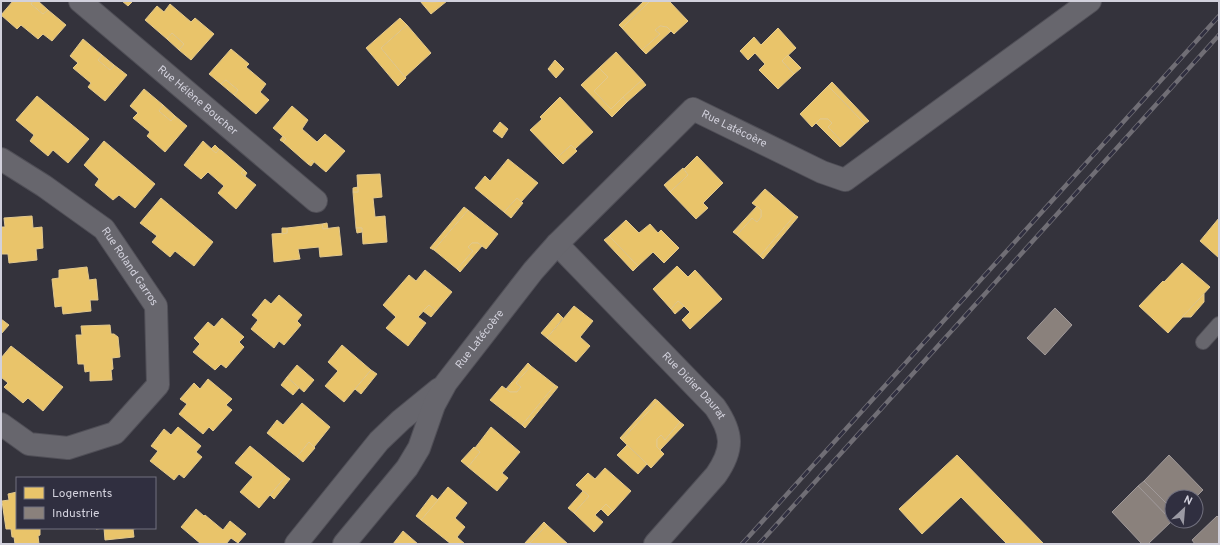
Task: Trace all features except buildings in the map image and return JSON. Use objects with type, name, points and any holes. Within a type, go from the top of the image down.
[{"type":"street","name":"Rue Hélène Boucher","points":[[80,1],[316,201]]},
{"type":"street","name":"Rue Latécoère","points":[[344,544],[407,468],[419,448],[434,405],[446,383],[533,271],[556,244],[693,109],[822,172],[845,180],[1090,1]]},
{"type":"street","name":"Rue Roland Garros","points":[[1,158],[44,186],[104,229],[156,306],[158,385],[114,433],[68,448],[29,444],[1,424]]},
{"type":"street","name":"Rue Didier Daurat","points":[[556,244],[715,407],[724,421],[728,432],[729,445],[722,466],[716,475],[655,544]]},
{"type":"street","name":"Rue Latécoère","points":[[296,544],[379,441],[400,420],[446,383]]},
{"type":"lane","points":[[1203,342],[1219,324]]},
{"type":"railway","points":[[742,544],[1219,16]]},
{"type":"railway","points":[[759,544],[1219,35]]}]
